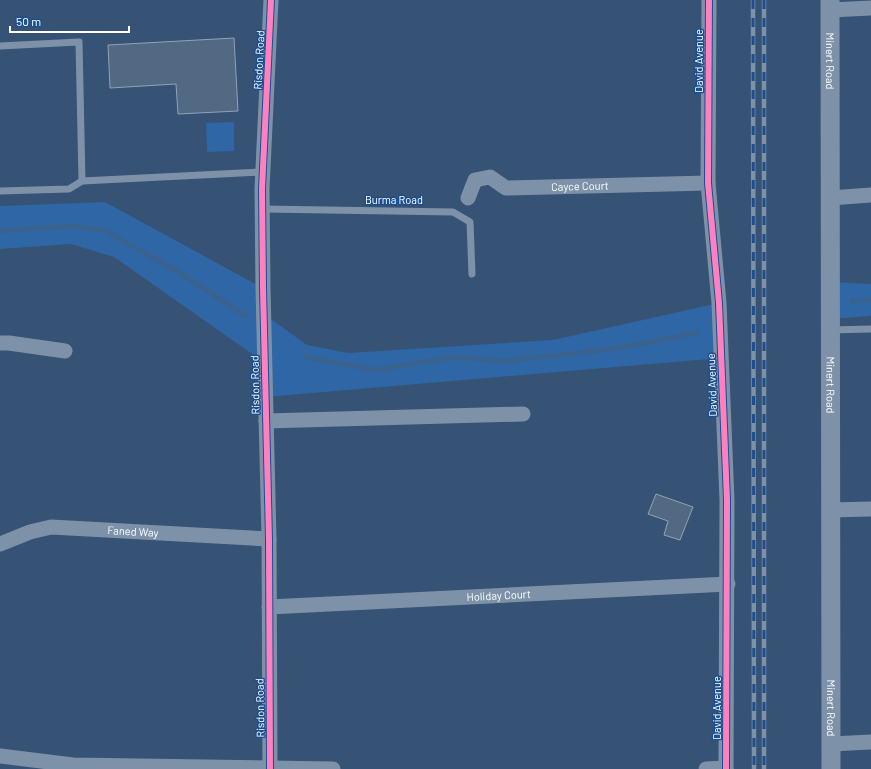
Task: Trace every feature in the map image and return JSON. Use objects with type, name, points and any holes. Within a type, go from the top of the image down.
[{"type":"street","name":"Risdon Road","points":[[270,769],[269,539],[262,288],[263,172],[271,0]]},
{"type":"street","name":"David Avenue","points":[[709,0],[708,183],[719,303],[728,584],[726,768]]},
{"type":"street","points":[[830,5],[871,8]]},
{"type":"street","name":"Minert Road","points":[[830,5],[831,769]]},
{"type":"street","name":"Cayce Court","points":[[468,198],[475,180],[490,177],[506,188],[708,183]]},
{"type":"street","points":[[830,198],[871,195]]},
{"type":"street","points":[[0,343],[65,351]]},
{"type":"street","points":[[266,421],[523,414]]},
{"type":"street","points":[[830,510],[871,508]]},
{"type":"street","name":"Faned Way","points":[[0,544],[30,532],[51,527],[269,539]]},
{"type":"street","name":"Holiday Court","points":[[269,607],[728,584]]},
{"type":"street","points":[[831,744],[871,742]]},
{"type":"street","points":[[0,756],[73,765],[333,769]]},
{"type":"street","points":[[706,769],[726,768]]},
{"type":"lane","points":[[0,46],[79,42],[82,181]]},
{"type":"lane","points":[[0,191],[69,189],[82,181],[263,172]]},
{"type":"lane","name":"Burma Road","points":[[263,209],[453,212],[470,222],[472,274]]},
{"type":"lane","points":[[830,330],[871,329]]},
{"type":"shaded area","points":[[234,122],[234,151],[207,152],[206,123]]},
{"type":"shaded area","points":[[105,202],[263,288],[264,314],[307,345],[348,353],[553,340],[719,303],[721,358],[266,397],[265,363],[114,257],[71,244],[0,249],[0,206]]},
{"type":"shaded area","points":[[830,282],[871,284],[871,316],[830,319]]},
{"type":"building","points":[[234,38],[238,111],[178,114],[176,84],[110,88],[108,45]]},
{"type":"building","points":[[656,494],[693,507],[680,540],[664,535],[668,521],[648,514]]},
{"type":"waterway","points":[[0,231],[72,226],[106,231],[185,276],[246,316]]},
{"type":"waterway","points":[[852,301],[871,300]]},
{"type":"waterway","points":[[305,356],[376,370],[452,357],[505,361],[613,349],[697,333]]},
{"type":"railway","points":[[753,0],[754,769]]},
{"type":"railway","points":[[764,0],[764,769]]},
{"type":"cycle path","points":[[270,769],[269,539],[262,189],[271,0]]},
{"type":"cycle path","points":[[709,0],[708,183],[719,303],[727,500],[726,769]]}]
